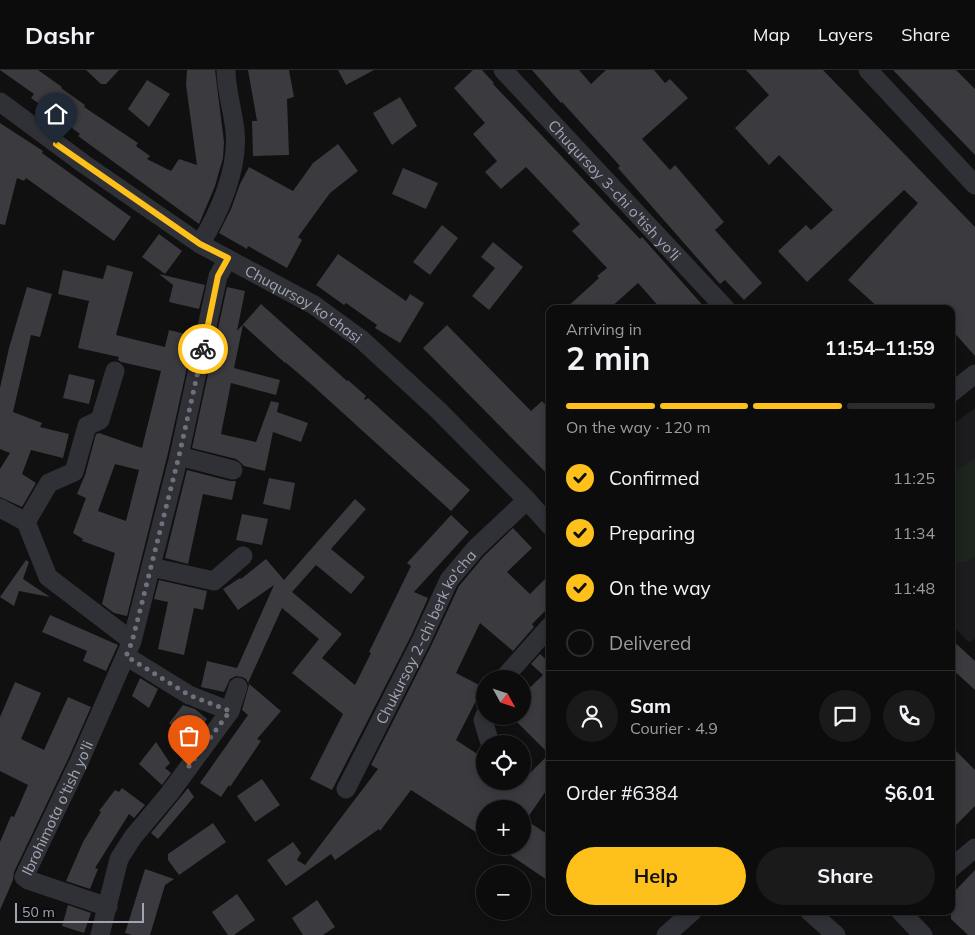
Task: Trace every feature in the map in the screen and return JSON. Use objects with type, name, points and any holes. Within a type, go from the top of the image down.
[{"type":"street","points":[[200,244],[218,212],[235,156],[235,133],[226,70]]},
{"type":"street","name":"Chuqursoy 3-chi o'tish yo'li","points":[[503,70],[722,305]]},
{"type":"street","points":[[868,70],[975,185]]},
{"type":"street","name":"Chuqursoy ko'chasi","points":[[0,102],[84,164],[200,244],[314,305],[362,340],[438,410],[546,521]]},
{"type":"street","name":"Ibrohimota o'tish yo'li","points":[[108,907],[24,877],[80,762],[129,649],[179,456],[218,276],[228,258]]},
{"type":"street","points":[[26,522],[49,483],[74,472],[87,426],[100,420],[115,371]]},
{"type":"street","points":[[955,390],[975,374]]},
{"type":"street","points":[[179,456],[233,470]]},
{"type":"street","name":"Chukursoy 2-chi berk ko'cha","points":[[346,789],[421,641],[449,580],[476,548],[527,500]]},
{"type":"street","points":[[0,508],[26,522],[48,576],[129,649],[189,695],[230,711]]},
{"type":"street","points":[[151,567],[214,581],[243,556]]},
{"type":"street","points":[[512,670],[546,631]]},
{"type":"street","points":[[100,935],[119,859],[133,836],[169,794],[230,711],[238,687]]},
{"type":"street","points":[[955,865],[975,848]]},
{"type":"street","points":[[666,935],[688,915]]},
{"type":"street","points":[[814,915],[836,935]]},
{"type":"street","points":[[905,915],[923,935]]},
{"type":"shaded area","points":[[975,408],[975,639],[969,642],[955,628],[955,423]]},
{"type":"shaded area","points":[[975,458],[975,557],[965,562],[955,563],[955,471]]},
{"type":"building","points":[[0,70],[38,70],[85,105],[84,107],[138,143],[136,146],[150,156],[147,159],[171,171],[179,159],[197,165],[186,85],[187,70],[215,70],[224,142],[223,158],[215,186],[199,224],[78,136],[80,134],[31,98],[34,94]]},
{"type":"building","points":[[86,70],[119,70],[106,84],[101,84]]},
{"type":"building","points":[[248,70],[289,70],[294,97],[287,99],[289,155],[253,156],[252,121],[257,121]]},
{"type":"building","points":[[338,70],[374,70],[346,85]]},
{"type":"building","points":[[473,70],[482,70],[493,84],[640,239],[642,237],[702,305],[657,305],[638,283],[613,305],[569,305],[599,278],[597,276],[607,268],[572,231],[580,224],[526,167],[501,189],[485,172],[497,161],[473,134],[485,123],[454,88]]},
{"type":"building","points":[[532,70],[579,70],[591,84],[606,70],[654,70],[665,83],[670,79],[688,98],[642,139],[670,170],[675,165],[724,222],[715,230],[762,283],[744,300],[725,280],[720,284],[618,168],[620,166]]},
{"type":"building","points":[[746,70],[823,70],[975,227],[975,356],[955,334],[955,305],[876,305],[848,280],[918,203],[904,190],[807,282],[778,251],[806,225],[811,230],[833,210],[779,155],[769,165],[735,128],[769,95]]},
{"type":"building","points":[[893,70],[956,70],[975,89],[975,155]]},
{"type":"building","points":[[147,80],[170,94],[149,127],[128,109]]},
{"type":"building","points":[[400,97],[417,126],[392,145],[373,113]]},
{"type":"building","points":[[0,123],[43,151],[42,153],[131,217],[114,241],[26,178],[24,181],[17,178],[5,225],[0,224]]},
{"type":"building","points":[[338,144],[358,171],[330,193],[298,237],[302,240],[287,268],[248,246],[247,249],[219,233],[249,167],[293,191],[313,163]]},
{"type":"building","points":[[403,168],[438,183],[426,209],[392,194]]},
{"type":"building","points":[[442,225],[458,238],[430,275],[413,262]]},
{"type":"building","points":[[159,234],[182,251],[165,274],[142,257]]},
{"type":"building","points":[[493,242],[523,267],[489,310],[472,296],[495,268],[481,257]]},
{"type":"building","points":[[338,254],[406,301],[410,294],[424,303],[400,343],[375,328],[377,325],[346,303],[344,305],[316,285]]},
{"type":"building","points":[[107,265],[133,272],[116,335],[165,347],[169,330],[194,336],[168,453],[127,616],[114,613],[102,604],[115,553],[82,541],[83,539],[73,533],[86,498],[77,494],[85,475],[96,434],[99,433],[142,448],[161,371],[121,362],[118,360],[119,357],[78,348],[89,301],[58,294],[63,270],[103,279]],"holes":[[[115,464],[139,470],[126,521],[98,511]]]},
{"type":"building","points":[[159,274],[205,285],[199,309],[169,302],[173,285]]},
{"type":"building","points":[[27,287],[52,294],[40,337],[31,335],[13,412],[42,423],[40,427],[69,434],[63,458],[31,450],[22,474],[36,483],[22,507],[0,497],[0,469],[10,453],[0,449],[0,388],[9,348]]},
{"type":"building","points":[[227,287],[245,291],[237,331],[261,304],[366,396],[365,400],[368,398],[470,490],[451,511],[243,325],[234,368],[280,380],[276,395],[231,383],[221,434],[256,442],[271,401],[279,403],[277,412],[308,423],[301,442],[273,432],[265,471],[244,466],[236,459],[192,448]]},
{"type":"building","points":[[447,325],[531,411],[542,401],[546,405],[546,473],[423,348]]},
{"type":"building","points":[[69,374],[95,380],[89,404],[63,398]]},
{"type":"building","points":[[187,470],[236,481],[232,500],[203,494],[188,564],[165,558]]},
{"type":"building","points":[[269,478],[295,483],[290,510],[263,504]]},
{"type":"building","points":[[355,499],[366,509],[331,549],[365,577],[351,594],[316,565],[292,592],[342,634],[322,658],[355,685],[411,566],[407,563],[451,515],[469,532],[414,592],[428,598],[411,636],[332,790],[310,779],[343,714],[292,673],[319,639],[282,608],[248,683],[246,679],[236,676],[230,679],[224,692],[201,687],[207,661],[237,668],[274,585],[238,610],[223,589],[241,579],[266,559],[284,580]]},
{"type":"building","points":[[242,514],[268,519],[262,545],[236,540]]},
{"type":"building","points":[[513,528],[532,548],[507,572],[530,594],[546,578],[546,610],[532,624],[534,627],[513,651],[480,623],[456,673],[476,683],[476,701],[456,740],[476,753],[476,790],[531,790],[531,772],[546,757],[546,791],[531,813],[531,800],[476,800],[476,832],[411,790],[380,831],[379,829],[335,860],[331,854],[286,886],[267,860],[293,842],[301,853],[297,860],[305,865],[378,769],[371,765],[459,586],[484,556]]},
{"type":"building","points":[[26,560],[29,562],[23,579],[50,597],[19,591],[14,606],[0,597]]},
{"type":"building","points":[[159,580],[207,591],[203,610],[194,608],[184,655],[158,649],[168,602],[154,599]]},
{"type":"building","points":[[50,615],[118,645],[106,671],[83,661],[87,651],[42,632]]},
{"type":"building","points":[[955,643],[975,661],[975,690],[955,672]]},
{"type":"building","points":[[540,654],[546,659],[546,751],[520,725],[531,725],[531,686],[543,675],[531,664]]},
{"type":"building","points":[[140,678],[158,689],[149,708],[132,696]]},
{"type":"building","points":[[15,682],[41,693],[21,739],[44,750],[68,697],[91,707],[14,872],[13,880],[0,910],[0,842],[11,816],[14,817],[28,785],[0,771],[0,717]]},
{"type":"building","points":[[248,683],[281,711],[257,739],[261,741],[230,787],[229,785],[221,797],[200,783],[248,715],[242,710]]},
{"type":"building","points":[[183,705],[195,709],[207,719],[191,740],[169,723]]},
{"type":"building","points":[[156,742],[170,763],[165,768],[171,773],[162,785],[139,764]]},
{"type":"building","points":[[955,750],[975,770],[975,806],[955,826]]},
{"type":"building","points":[[262,779],[280,805],[255,822],[237,796]]},
{"type":"building","points":[[122,788],[145,805],[134,818],[129,814],[95,868],[98,869],[90,889],[66,881],[83,842],[101,812],[99,811],[115,790],[119,792]]},
{"type":"building","points":[[188,788],[194,797],[158,839],[151,833]]},
{"type":"building","points":[[213,823],[226,842],[179,875],[168,860],[168,854]]},
{"type":"building","points":[[531,823],[546,833],[546,879],[531,869],[531,865],[525,865],[510,855],[531,855]]},
{"type":"building","points":[[145,869],[174,879],[165,885],[150,935],[132,935],[125,933]]},
{"type":"building","points":[[975,870],[975,935],[968,935],[951,919],[951,915],[955,915],[955,891]]},
{"type":"building","points":[[237,894],[255,920],[234,935],[228,935],[212,912]]},
{"type":"building","points":[[317,900],[335,927],[323,935],[303,935],[292,918]]},
{"type":"building","points":[[68,905],[91,913],[84,933],[62,926]]},
{"type":"way so far","points":[[189,766],[230,711],[189,695],[126,656],[132,642],[179,456],[203,349]]},
{"type":"route","points":[[56,144],[200,244],[228,258],[218,276],[203,349]]}]
